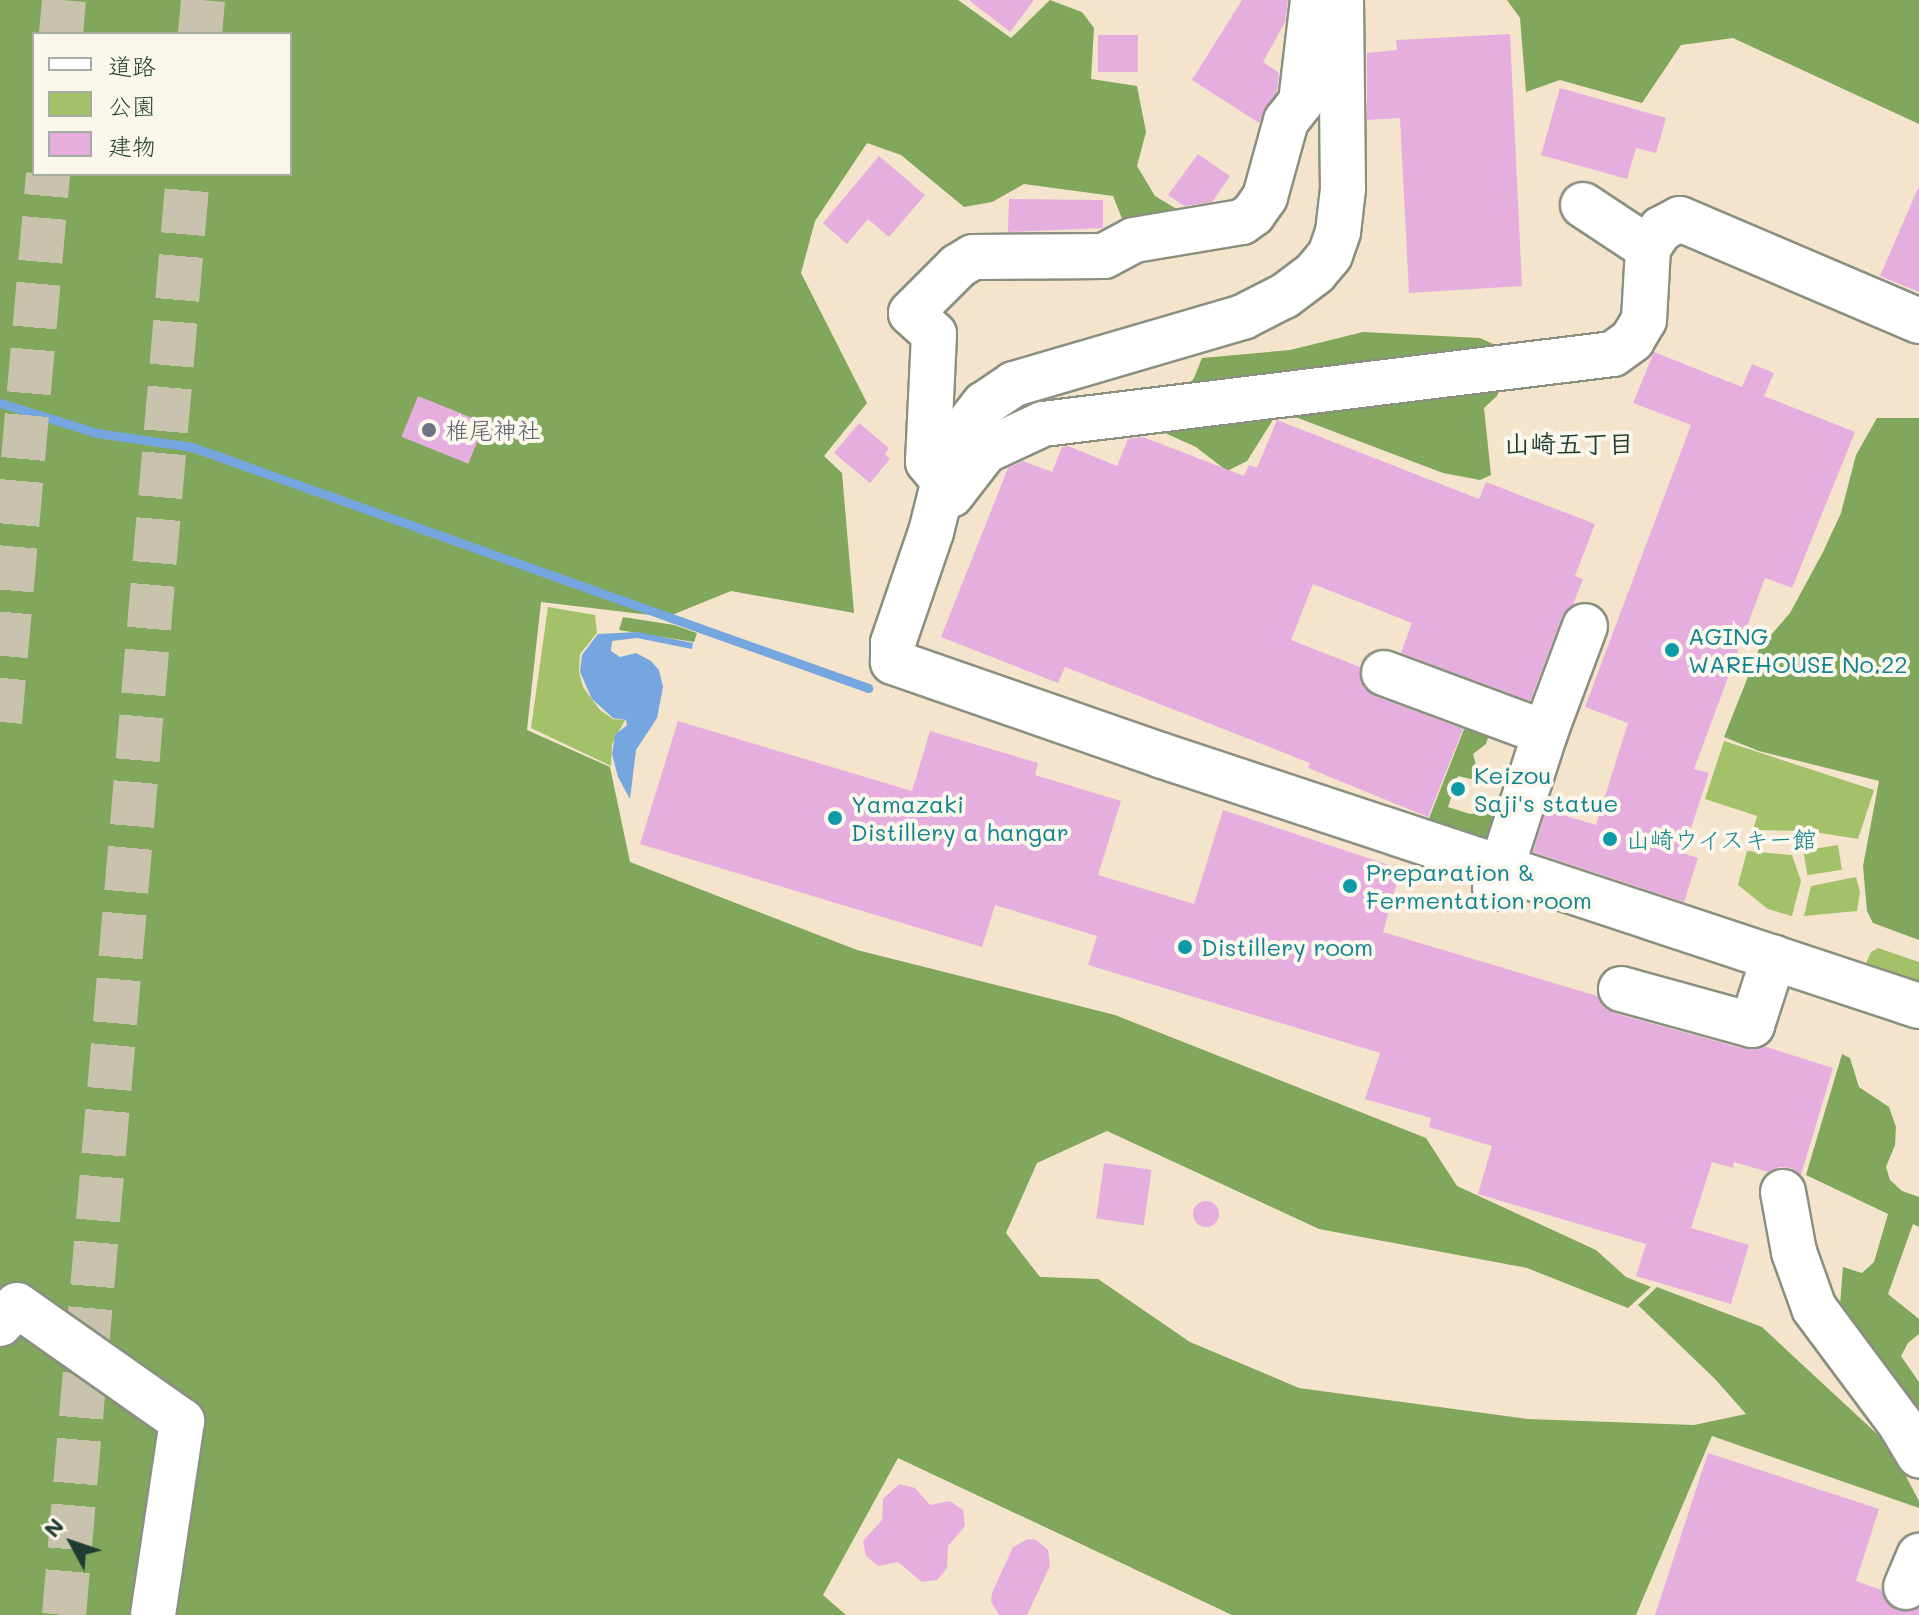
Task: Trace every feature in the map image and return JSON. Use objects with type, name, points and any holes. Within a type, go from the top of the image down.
[{"type":"street","points":[[944,481],[928,462],[934,334],[911,313],[958,266],[973,257],[1104,256],[1134,240],[1242,222],[1253,214],[1265,197],[1286,121],[1301,102],[1313,0]]},
{"type":"street","points":[[1341,0],[1343,189],[1338,232],[1330,255],[1315,273],[1284,296],[1243,317],[1014,384],[984,404],[965,428],[949,460],[931,532],[893,643],[893,662],[1498,878],[1774,957],[1919,1006]]},
{"type":"street","points":[[1583,205],[1648,248]]},
{"type":"street","points":[[931,532],[957,482],[985,451],[1043,424],[1613,354],[1632,340],[1644,320],[1648,248],[1661,229],[1680,219],[1919,321]]},
{"type":"street","points":[[1498,878],[1545,733],[1585,626]]},
{"type":"street","points":[[1384,673],[1545,733]]},
{"type":"street","points":[[1621,989],[1752,1025],[1774,957]]},
{"type":"street","points":[[1783,1192],[1794,1252],[1814,1308],[1899,1422],[1919,1455]]},
{"type":"street","points":[[0,1324],[17,1305],[182,1421],[153,1615]]},
{"type":"green space","points":[[0,0],[958,0],[1011,38],[1050,0],[1082,12],[1094,28],[1091,79],[1137,86],[1146,132],[1137,166],[1155,196],[1180,211],[1155,221],[1123,221],[1113,196],[1024,184],[992,202],[964,207],[901,155],[867,143],[815,221],[801,273],[867,403],[824,456],[842,473],[854,613],[731,591],[667,617],[541,602],[527,730],[610,767],[630,862],[857,950],[1115,1015],[1426,1138],[1457,1186],[1596,1250],[1626,1277],[1651,1287],[1628,1308],[1527,1268],[1319,1229],[1107,1131],[1037,1163],[1006,1233],[1040,1277],[1098,1279],[1190,1342],[1299,1388],[1528,1419],[1694,1425],[1746,1414],[1715,1379],[1638,1305],[1657,1287],[1762,1327],[1890,1446],[1919,1501],[1919,1508],[1712,1436],[1636,1615],[1232,1615],[898,1458],[823,1595],[846,1615],[0,1615]]},
{"type":"green space","points":[[1507,0],[1919,0],[1919,124],[1733,38],[1681,45],[1642,103],[1560,80],[1526,92],[1520,18]]},
{"type":"green space","points":[[1363,332],[1480,338],[1517,355],[1497,396],[1484,408],[1491,475],[1480,480],[1443,473],[1298,418],[1276,415],[1247,461],[1227,471],[1196,447],[1156,429],[1194,378],[1202,358],[1290,350]]},
{"type":"green space","points":[[1877,418],[1919,418],[1919,940],[1873,923],[1867,911],[1863,866],[1879,781],[1759,751],[1724,737],[1759,649],[1790,613],[1823,552],[1841,513],[1856,455]]},
{"type":"green space","points":[[548,607],[595,615],[597,633],[580,654],[579,672],[583,687],[600,710],[613,719],[625,720],[612,744],[611,766],[531,728]]},
{"type":"green space","points":[[623,617],[674,625],[697,633],[694,642],[619,630]]},
{"type":"green space","points":[[1470,714],[1493,722],[1486,744],[1473,754],[1478,772],[1475,780],[1458,776],[1448,807],[1470,814],[1481,813],[1489,807],[1502,811],[1492,843],[1428,821]]},
{"type":"green space","points":[[1724,741],[1874,790],[1858,839],[1808,831],[1753,830],[1757,816],[1705,799]]},
{"type":"green space","points":[[1838,845],[1842,870],[1807,875],[1803,850]]},
{"type":"green space","points":[[1747,851],[1792,855],[1801,881],[1792,916],[1768,909],[1738,885]]},
{"type":"green space","points":[[1856,877],[1860,892],[1857,911],[1804,916],[1811,886]]},
{"type":"green space","points":[[1878,948],[1919,962],[1919,986],[1864,968],[1871,952]]},
{"type":"green space","points":[[1842,1054],[1850,1058],[1859,1087],[1889,1107],[1896,1127],[1895,1145],[1886,1167],[1890,1180],[1902,1191],[1919,1197],[1919,1227],[1913,1224],[1888,1294],[1919,1319],[1919,1334],[1908,1343],[1901,1356],[1919,1382],[1919,1424],[1839,1318],[1843,1267],[1862,1273],[1874,1262],[1888,1214],[1806,1175]]},
{"type":"water","points":[[638,632],[693,643],[692,649],[637,638],[612,641],[611,651],[620,657],[636,653],[651,661],[659,670],[663,687],[657,718],[636,750],[630,799],[618,777],[612,754],[615,735],[627,725],[626,720],[613,718],[592,699],[580,672],[582,655],[598,634]]},
{"type":"building","points":[[969,0],[1034,0],[1010,32]]},
{"type":"building","points":[[1242,0],[1288,0],[1285,22],[1263,62],[1279,73],[1277,92],[1259,123],[1192,80]]},
{"type":"building","points":[[1510,34],[1522,286],[1409,293],[1400,118],[1367,120],[1367,53],[1397,50],[1396,40]]},
{"type":"building","points":[[1098,35],[1138,35],[1138,72],[1098,72]]},
{"type":"building","points":[[1560,88],[1666,118],[1656,153],[1636,148],[1627,179],[1541,155]]},
{"type":"building","points":[[1198,154],[1230,176],[1212,202],[1184,206],[1168,195]]},
{"type":"building","points":[[879,156],[925,195],[889,237],[868,219],[847,244],[823,223]]},
{"type":"building","points":[[1919,186],[1919,292],[1880,276]]},
{"type":"building","points":[[1009,199],[1103,200],[1103,228],[1008,232]]},
{"type":"building","points":[[1654,352],[1742,387],[1752,364],[1774,373],[1764,396],[1855,432],[1792,588],[1765,578],[1694,769],[1709,773],[1683,853],[1698,858],[1684,902],[1533,852],[1546,810],[1596,825],[1628,723],[1585,707],[1691,425],[1633,403]]},
{"type":"building","points":[[418,396],[485,423],[468,464],[402,437]]},
{"type":"building","points":[[1277,420],[1479,499],[1486,482],[1595,524],[1575,576],[1583,579],[1573,605],[1562,617],[1530,701],[1401,653],[1412,623],[1313,584],[1291,640],[1360,667],[1364,688],[1375,696],[1463,729],[1428,817],[1308,768],[1310,763],[1065,667],[1058,683],[941,637],[1008,468],[1023,461],[1052,472],[1062,447],[1068,446],[1117,466],[1128,439],[1143,437],[1244,476],[1249,465],[1257,468]]},
{"type":"building","points":[[859,423],[889,448],[885,454],[890,459],[870,483],[834,453]]},
{"type":"building","points":[[678,721],[912,791],[930,731],[1038,763],[1035,775],[1121,801],[1098,875],[1194,904],[1223,810],[1401,869],[1383,932],[1597,996],[1604,1007],[1614,1013],[1745,1049],[1763,1046],[1833,1068],[1801,1175],[1791,1168],[1779,1167],[1768,1172],[1734,1162],[1733,1168],[1712,1162],[1691,1228],[1749,1245],[1731,1304],[1636,1276],[1646,1244],[1478,1194],[1492,1146],[1429,1127],[1431,1118],[1365,1099],[1380,1053],[1088,965],[1097,936],[995,905],[982,947],[640,844]]},
{"type":"building","points":[[1104,1163],[1152,1170],[1144,1225],[1096,1218]]},
{"type":"building","points":[[1206,1201],[1215,1205],[1219,1214],[1215,1223],[1206,1227],[1197,1223],[1193,1214],[1197,1205]]},
{"type":"building","points":[[1708,1453],[1879,1509],[1856,1581],[1881,1590],[1886,1601],[1897,1610],[1919,1608],[1919,1615],[1655,1615]]},
{"type":"building","points":[[899,1484],[915,1488],[930,1505],[950,1501],[963,1510],[965,1526],[948,1546],[947,1568],[937,1580],[922,1582],[898,1562],[878,1566],[866,1556],[863,1541],[882,1520],[883,1499]]},
{"type":"building","points":[[1028,1539],[1036,1540],[1048,1550],[1050,1566],[1027,1615],[999,1615],[991,1601],[992,1593],[1013,1547]]},
{"type":"waterway","points":[[0,403],[97,433],[192,447],[868,688]]},
{"type":"tunnel","points":[[61,32],[64,0]]},
{"type":"tunnel","points":[[200,32],[203,0]]},
{"type":"tunnel","points":[[0,722],[48,176]]},
{"type":"tunnel","points":[[64,1615],[188,176]]},
{"type":"place","name":"椎尾神社","points":[[429,430]]},
{"type":"place","name":"AGING WAREHOUSE No.22","points":[[1672,650]]},
{"type":"place","name":"Keizou Saji's statue","points":[[1458,789]]},
{"type":"place","name":"Yamazaki Distillery a hangar","points":[[835,818]]},
{"type":"place","name":"山崎ウイスキー館","points":[[1610,839]]},
{"type":"place","name":"Preparation & Fermentation room","points":[[1350,886]]},
{"type":"place","name":"Distillery room","points":[[1185,947]]},
{"type":"district","name":"山崎五丁目","points":[[1569,444]]}]
